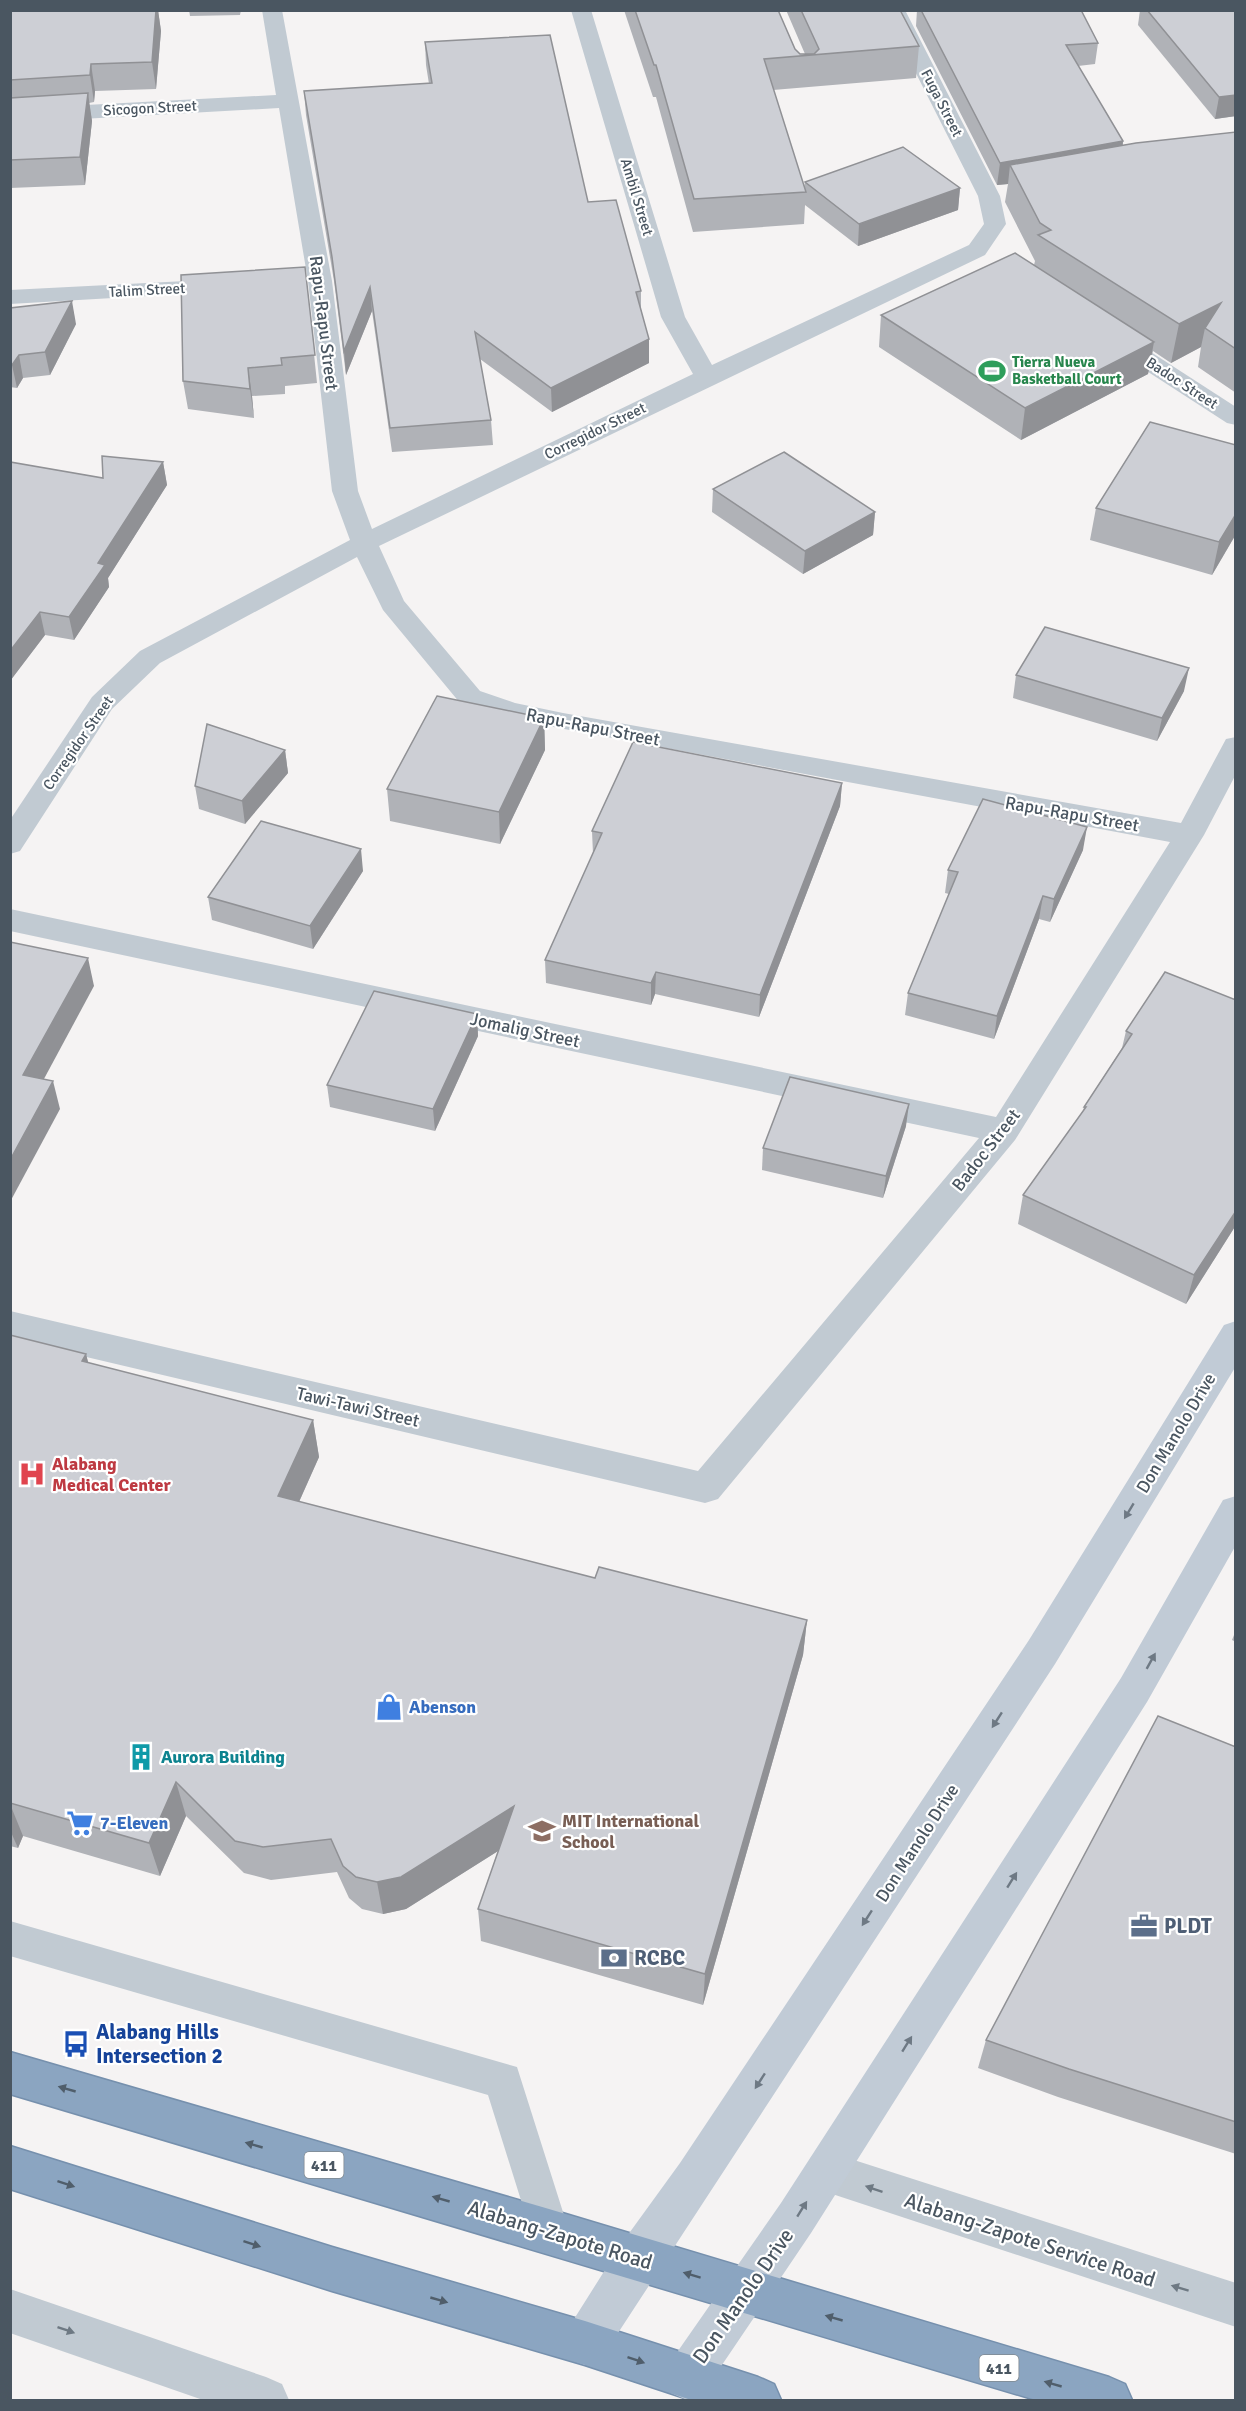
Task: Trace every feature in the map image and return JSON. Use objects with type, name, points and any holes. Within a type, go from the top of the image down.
[{"type":"highway","name":"Alabang-Zapote Road","points":[[10,2073],[549,2231],[1110,2400]]},
{"type":"highway","points":[[10,2167],[332,2269],[585,2343],[758,2400]]},
{"type":"street","name":"Rapu-Rapu Street","points":[[272,10],[290,101],[320,281],[345,491],[364,543],[392,603],[470,697],[510,711],[1189,835]]},
{"type":"street","name":"Ambil Street","points":[[581,10],[673,317],[707,377]]},
{"type":"street","name":"Fuga Street","points":[[894,10],[1001,194]]},
{"type":"street","name":"Sicogon Street","points":[[10,116],[290,101]]},
{"type":"street","name":"Corregidor Street","points":[[10,844],[102,703],[150,657],[364,543],[707,377],[987,257],[1001,194]]},
{"type":"street","points":[[296,282],[320,281]]},
{"type":"street","name":"Talim Street","points":[[10,297],[249,284]]},
{"type":"street","name":"Badoc Street","points":[[1096,328],[1236,418]]},
{"type":"street","name":"Badoc Street","points":[[705,1488],[1004,1131],[1189,835],[1236,746]]},
{"type":"street","name":"Jomalig Street","points":[[10,920],[1004,1131]]},
{"type":"street","name":"Tawi-Tawi Street","points":[[10,1326],[705,1488]]},
{"type":"street","name":"Don Manolo Drive","points":[[585,2343],[638,2259],[695,2178],[1042,1652],[1236,1335]]},
{"type":"street","name":"Don Manolo Drive","points":[[687,2377],[825,2172],[1134,1690],[1236,1510]]},
{"type":"street","name":"Alabang-Zapote Service Road","points":[[825,2172],[1040,2244],[1236,2306]]},
{"type":"street","points":[[10,2311],[266,2400]]},
{"type":"lane","points":[[10,1938],[503,2080],[549,2231]]},
{"type":"building","points":[[10,10],[156,10],[152,62],[91,64],[90,75],[10,80]]},
{"type":"building","points":[[635,10],[778,10],[795,49],[800,54],[814,54],[819,49],[801,10],[900,10],[919,46],[764,59],[806,192],[694,199],[656,65],[654,65]]},
{"type":"building","points":[[921,10],[1081,10],[1098,43],[1066,45],[1123,141],[1000,163]]},
{"type":"building","points":[[1147,10],[1236,11],[1236,95],[1219,97]]},
{"type":"building","points":[[550,35],[588,202],[616,200],[641,291],[636,292],[649,339],[551,388],[475,332],[491,420],[390,428],[370,287],[344,351],[332,257],[304,91],[432,83],[425,42]]},
{"type":"building","points":[[88,93],[80,157],[10,160],[10,98]]},
{"type":"building","points":[[1236,132],[1236,349],[1205,328],[1221,303],[1179,324],[1038,235],[1051,230],[1040,223],[1010,165],[1136,143]]},
{"type":"building","points":[[903,147],[960,188],[859,224],[805,182]]},
{"type":"building","points":[[1015,253],[1154,342],[1025,408],[881,315]]},
{"type":"building","points":[[305,267],[315,355],[281,358],[282,365],[248,368],[250,389],[183,381],[181,275]]},
{"type":"building","points":[[72,301],[45,352],[19,355],[10,365],[10,308]]},
{"type":"building","points":[[1150,422],[1236,445],[1236,514],[1219,542],[1096,508]]},
{"type":"building","points":[[784,452],[875,512],[805,551],[713,489]]},
{"type":"building","points":[[102,456],[163,462],[98,563],[105,565],[69,617],[40,612],[10,651],[10,462],[103,478]]},
{"type":"building","points":[[1045,627],[1189,668],[1162,718],[1016,675]]},
{"type":"building","points":[[437,696],[544,718],[499,812],[387,789]]},
{"type":"building","points":[[207,724],[285,750],[242,801],[195,786]]},
{"type":"building","points":[[633,742],[842,783],[760,995],[656,972],[651,983],[545,960],[602,833],[592,831]]},
{"type":"building","points":[[983,799],[1087,827],[1054,899],[1043,896],[997,1016],[908,993],[958,872],[948,870]]},
{"type":"building","points":[[261,821],[361,849],[310,926],[208,897]]},
{"type":"building","points":[[10,942],[88,958],[23,1075],[53,1081],[10,1160]]},
{"type":"building","points":[[1165,972],[1236,1000],[1236,1211],[1194,1275],[1023,1195],[1086,1107],[1084,1107],[1132,1034],[1126,1031]]},
{"type":"building","points":[[374,991],[477,1014],[433,1109],[327,1085]]},
{"type":"building","points":[[790,1077],[909,1104],[886,1176],[763,1148]]},
{"type":"building","points":[[10,1335],[86,1354],[82,1361],[313,1420],[278,1496],[595,1578],[599,1567],[807,1620],[705,1974],[478,1909],[514,1806],[401,1877],[377,1882],[356,1877],[343,1866],[331,1839],[263,1847],[235,1841],[176,1782],[149,1843],[10,1803]]},
{"type":"building","name":"PLDT","points":[[1158,1716],[1236,1747],[1236,2122],[986,2040]]},
{"type":"place","name":"Tierra Nueva Basketball Court","points":[[992,371]]},
{"type":"place","name":"Alabang Medical Center","points":[[32,1474]]},
{"type":"place","name":"Abenson","points":[[389,1707]]},
{"type":"place","name":"Aurora Building","points":[[141,1757]]},
{"type":"place","name":"7-Eleven","points":[[80,1823]]},
{"type":"place","name":"MIT International School","points":[[542,1831]]},
{"type":"place","name":"PLDT","points":[[1144,1926]]},
{"type":"place","name":"RCBC","points":[[614,1958]]},
{"type":"place","name":"Alabang Hills Intersection 2","points":[[76,2044]]}]
